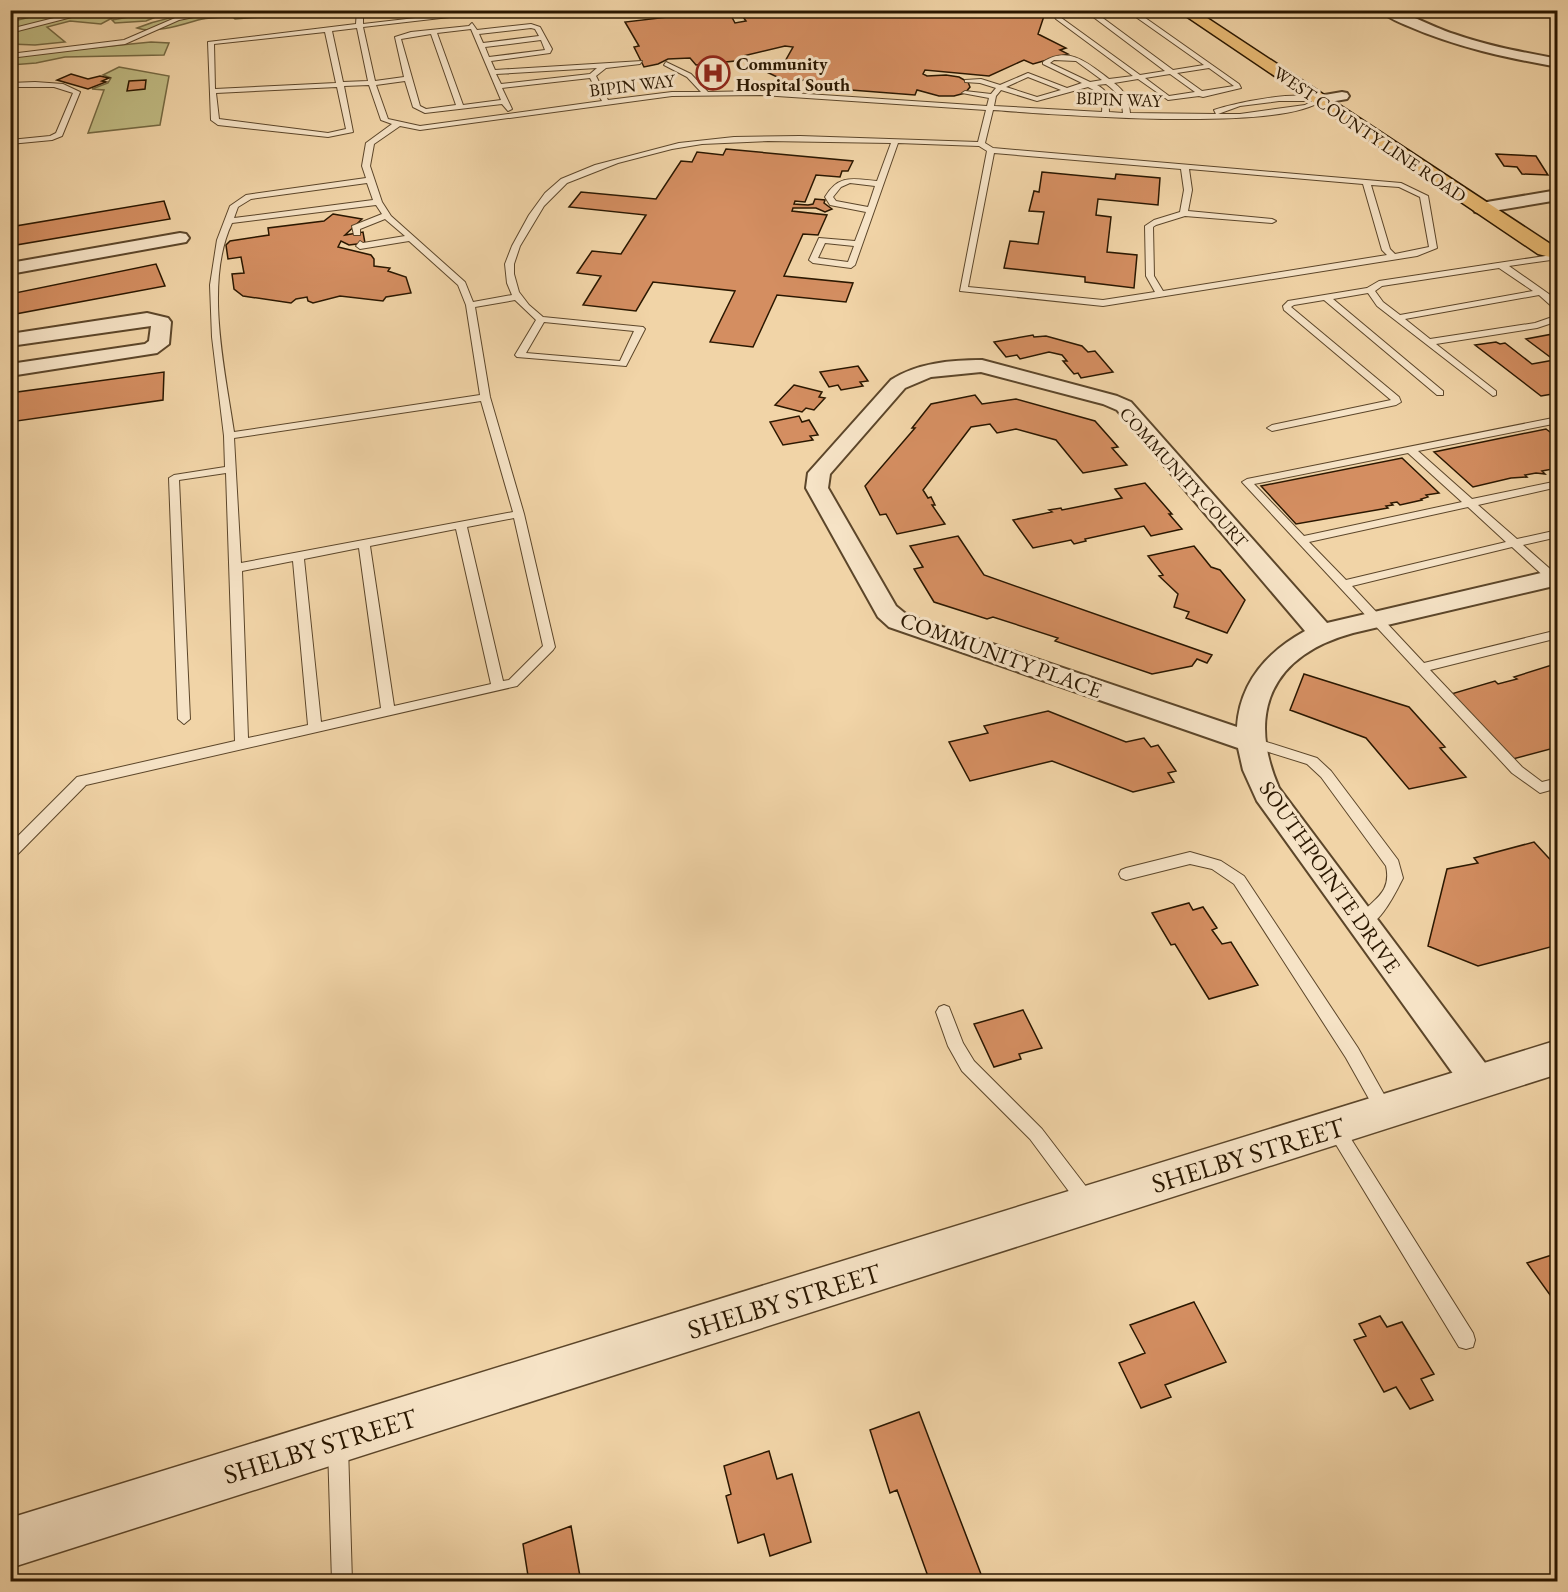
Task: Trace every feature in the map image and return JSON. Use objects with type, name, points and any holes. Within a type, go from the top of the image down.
[{"type":"main road","points":[[10,15],[27,10]]},
{"type":"main road","name":"WEST COUNTY LINE ROAD","points":[[1184,10],[1318,100],[1485,199],[1545,250],[1557,255]]},
{"type":"main road","name":"WEST COUNTY LINE ROAD","points":[[1211,10],[1430,152]]},
{"type":"main road","name":"WEST COUNTY LINE ROAD","points":[[1485,199],[1508,203],[1528,216]]},
{"type":"street","points":[[1386,10],[1415,25],[1454,39],[1557,63]]},
{"type":"street","points":[[1318,100],[1342,96]]},
{"type":"street","points":[[1508,203],[1557,195]]},
{"type":"street","points":[[10,269],[180,238]]},
{"type":"street","points":[[10,340],[147,319],[161,322],[159,344],[150,349],[10,370]]},
{"type":"street","name":"COMMUNITY COURT","points":[[977,366],[1110,400],[1124,406],[1322,634]]},
{"type":"street","name":"COMMUNITY PLACE","points":[[977,366],[920,373],[902,381],[819,474],[816,488],[887,611],[898,621],[909,626],[1251,742]]},
{"type":"street","name":"SOUTHPOINTE DRIVE","points":[[1479,1082],[1267,793],[1258,775],[1251,742],[1250,714],[1263,681],[1283,657],[1296,647],[1322,634],[1555,578]]},
{"type":"street","name":"SHELBY STREET","points":[[10,1543],[1557,1058]]},
{"type":"lane","points":[[185,26],[215,17],[225,10]]},
{"type":"lane","points":[[10,56],[125,42],[177,19],[225,10]]},
{"type":"lane","points":[[360,10],[360,26],[378,105],[386,120],[397,124]]},
{"type":"lane","points":[[328,29],[350,130],[328,135],[221,123],[215,120],[211,42],[328,29],[507,10]]},
{"type":"lane","points":[[596,10],[600,13],[629,10]]},
{"type":"lane","points":[[1053,10],[1058,18],[1168,98],[1238,88],[1237,85],[1130,10]]},
{"type":"lane","points":[[1087,10],[1203,94]]},
{"type":"lane","points":[[10,31],[92,11]]},
{"type":"lane","points":[[468,14],[511,116]]},
{"type":"lane","points":[[487,59],[548,52],[537,27],[531,26],[433,31],[398,38],[408,79],[420,110],[433,111],[505,102]]},
{"type":"lane","points":[[433,31],[461,108]]},
{"type":"lane","points":[[481,45],[542,38]]},
{"type":"lane","points":[[10,47],[20,56]]},
{"type":"lane","points":[[1105,114],[1106,99],[1101,90],[1045,63],[1053,58],[1078,59],[1119,90],[1126,103],[1127,115]]},
{"type":"lane","points":[[493,72],[640,63]]},
{"type":"lane","points":[[666,64],[681,69],[694,78],[706,94]]},
{"type":"lane","points":[[499,86],[592,76],[604,66]]},
{"type":"lane","points":[[967,81],[981,81],[1037,99],[1090,84],[1210,66]]},
{"type":"lane","points":[[1066,73],[1090,67]]},
{"type":"lane","points":[[981,144],[992,108],[993,96],[1000,87],[1028,75],[1067,90]]},
{"type":"lane","points":[[592,76],[606,103]]},
{"type":"lane","points":[[212,91],[340,85],[408,79]]},
{"type":"lane","points":[[10,85],[38,84],[71,88],[77,92],[59,134],[52,138],[10,142]]},
{"type":"lane","name":"BIPIN WAY","points":[[397,124],[420,128],[672,94],[761,93],[1127,115],[1240,116],[1307,107],[1318,100]]},
{"type":"lane","points":[[965,93],[993,96]]},
{"type":"lane","points":[[10,853],[82,781],[513,683],[549,647],[519,514],[485,397],[470,305],[462,284],[388,215],[378,202],[370,180],[366,166],[370,143],[397,124]]},
{"type":"lane","points":[[541,319],[520,355],[623,364],[640,329],[541,319],[528,312],[509,281],[508,267],[513,252],[542,201],[563,182],[617,161],[685,144],[706,142],[768,138],[981,144],[991,150],[1401,185],[1424,196],[1433,248],[1394,257],[1103,303],[963,290],[991,150]]},
{"type":"lane","points":[[859,243],[822,240],[813,260],[851,265],[859,243],[879,184],[895,141]]},
{"type":"lane","points":[[1184,213],[1188,190],[1185,166]]},
{"type":"lane","points":[[242,745],[229,436],[217,339],[215,285],[221,239],[231,221],[234,206],[249,197],[370,180]]},
{"type":"lane","points":[[870,210],[838,204],[830,200],[830,197],[834,187],[842,182],[879,184]]},
{"type":"lane","points":[[1366,182],[1386,250],[1394,257]]},
{"type":"lane","points":[[231,221],[378,202]]},
{"type":"lane","points":[[1160,294],[1150,276],[1149,226],[1156,221],[1172,219],[1184,213],[1272,221]]},
{"type":"lane","points":[[357,233],[355,228],[388,215]]},
{"type":"lane","points":[[360,244],[360,246],[411,238]]},
{"type":"lane","points":[[1272,428],[1396,402],[1396,399],[1287,308],[1291,303],[1370,290],[1379,284],[1557,255]]},
{"type":"lane","points":[[1501,265],[1553,301],[1557,309]]},
{"type":"lane","points":[[1370,290],[1380,304],[1493,393]]},
{"type":"lane","points":[[1398,318],[1541,292]]},
{"type":"lane","points":[[470,305],[518,297]]},
{"type":"lane","points":[[1326,297],[1440,393]]},
{"type":"lane","points":[[1429,342],[1537,325],[1557,318]]},
{"type":"lane","points":[[229,436],[485,397]]},
{"type":"lane","points":[[1557,420],[1247,482],[1517,770],[1540,788],[1557,783]]},
{"type":"lane","points":[[1411,450],[1555,578]]},
{"type":"lane","points":[[184,719],[174,478],[230,469]]},
{"type":"lane","points":[[1301,540],[1557,484]]},
{"type":"lane","points":[[236,568],[519,514]]},
{"type":"lane","points":[[461,525],[498,686]]},
{"type":"lane","points":[[1342,585],[1557,533]]},
{"type":"lane","points":[[363,544],[388,711]]},
{"type":"lane","points":[[298,556],[315,728]]},
{"type":"lane","points":[[1420,668],[1557,634]]},
{"type":"lane","points":[[1251,742],[1312,760],[1326,774],[1393,864],[1396,878],[1385,901],[1362,922]]},
{"type":"lane","points":[[1126,874],[1190,858],[1216,865],[1239,880],[1352,1053],[1385,1112]]},
{"type":"lane","points":[[944,1012],[956,1046],[968,1066],[1036,1134],[1089,1205]]},
{"type":"lane","points":[[1335,1128],[1466,1340]]},
{"type":"lane","points":[[338,1441],[342,1581]]},
{"type":"shaded area","points":[[303,10],[311,13],[235,19],[232,16],[202,19],[159,29],[137,28],[177,16],[198,13]]},
{"type":"shaded area","points":[[54,11],[152,11],[112,18],[101,24],[70,21],[47,27],[65,42],[35,45],[11,44],[10,22]]},
{"type":"shaded area","points":[[162,11],[206,11],[158,16],[146,21],[115,23],[112,20]]},
{"type":"shaded area","points":[[151,42],[169,43],[164,55],[65,57],[11,65],[10,56]]},
{"type":"shaded area","points":[[119,67],[169,76],[160,125],[88,133],[104,90],[92,89],[108,83],[111,78],[103,75]]},
{"type":"building","points":[[728,10],[735,23],[746,21],[738,10],[1046,10],[1038,34],[1066,48],[1060,50],[1068,54],[1033,64],[1024,60],[989,76],[925,70],[923,74],[927,76],[959,77],[968,82],[970,87],[965,93],[954,96],[939,96],[917,90],[915,95],[825,88],[809,79],[790,83],[760,69],[784,63],[793,47],[785,46],[743,56],[745,60],[696,65],[690,58],[668,59],[644,67],[634,47],[639,46],[625,22]]},
{"type":"building","points":[[71,74],[88,79],[100,76],[109,78],[102,81],[106,82],[88,89],[57,80]]},
{"type":"building","points":[[146,80],[145,89],[127,91],[129,81]]},
{"type":"building","points":[[726,149],[853,161],[848,171],[842,171],[840,177],[816,175],[805,202],[795,201],[794,204],[808,205],[813,204],[815,199],[825,200],[824,203],[832,209],[825,212],[816,208],[793,208],[792,211],[827,215],[818,235],[803,234],[784,276],[853,283],[846,302],[777,295],[753,347],[710,342],[735,291],[653,282],[636,311],[583,305],[601,276],[577,273],[592,251],[621,254],[646,215],[569,207],[581,192],[656,199],[681,161],[692,162],[697,152],[723,155]]},
{"type":"building","points":[[1496,154],[1536,156],[1548,175],[1522,174],[1517,167],[1504,166]]},
{"type":"building","points":[[1042,172],[1115,179],[1116,174],[1160,178],[1158,205],[1098,199],[1096,215],[1111,217],[1107,252],[1137,255],[1134,288],[1085,282],[1085,277],[1004,268],[1010,241],[1038,244],[1044,212],[1029,211],[1034,191],[1039,192]]},
{"type":"building","points":[[164,201],[170,219],[10,246],[10,227]]},
{"type":"building","points":[[333,214],[362,219],[345,235],[363,232],[365,243],[349,245],[341,241],[338,247],[371,255],[374,259],[374,266],[390,268],[388,271],[406,277],[411,293],[386,297],[383,301],[340,296],[313,303],[308,301],[307,297],[296,299],[291,303],[243,296],[234,289],[232,274],[244,273],[241,257],[228,259],[226,245],[230,241],[269,235],[268,228],[324,221]]},
{"type":"building","points":[[156,264],[165,286],[10,315],[10,294]]},
{"type":"building","points":[[1558,333],[1558,393],[1541,396],[1475,345],[1505,343],[1532,364],[1554,360],[1526,339]]},
{"type":"building","points":[[1033,335],[1034,337],[1046,336],[1082,346],[1088,352],[1095,351],[1113,372],[1081,378],[1078,373],[1074,374],[1063,361],[1067,361],[1062,355],[1049,352],[1020,359],[1017,355],[1006,357],[994,342]]},
{"type":"building","points":[[858,366],[868,381],[860,382],[863,386],[841,390],[838,385],[829,387],[820,372]]},
{"type":"building","points":[[164,372],[163,400],[10,422],[10,393]]},
{"type":"building","points":[[794,385],[822,392],[819,397],[825,398],[814,410],[806,408],[802,412],[775,405]]},
{"type":"building","points":[[975,395],[982,404],[1016,399],[1095,421],[1118,447],[1112,448],[1127,465],[1083,473],[1056,440],[1016,429],[997,433],[990,424],[971,427],[923,490],[928,498],[931,497],[935,505],[932,505],[945,524],[897,534],[886,514],[880,515],[865,486],[915,428],[912,428],[931,404]]},
{"type":"building","points":[[799,416],[802,422],[809,420],[818,435],[810,436],[813,440],[783,445],[770,422]]},
{"type":"building","points":[[1546,429],[1558,438],[1558,468],[1542,471],[1545,474],[1536,473],[1525,475],[1527,477],[1511,478],[1473,487],[1434,452]]},
{"type":"building","points":[[1402,458],[1439,493],[1426,495],[1428,497],[1422,500],[1400,505],[1397,502],[1391,503],[1393,505],[1386,506],[1388,508],[1296,524],[1261,486]]},
{"type":"building","points":[[1145,483],[1182,529],[1151,536],[1144,526],[1085,539],[1086,541],[1074,544],[1071,540],[1033,548],[1013,520],[1052,512],[1049,510],[1061,508],[1062,510],[1122,498],[1115,489]]},
{"type":"building","points":[[958,536],[984,575],[1212,655],[1207,663],[1197,659],[1192,666],[1152,674],[1055,641],[1058,638],[993,617],[987,619],[934,602],[914,569],[923,567],[910,546]]},
{"type":"building","points":[[1194,546],[1211,567],[1220,570],[1245,600],[1227,633],[1186,618],[1189,612],[1174,607],[1178,594],[1159,576],[1163,575],[1148,556]]},
{"type":"building","points":[[1555,664],[1558,666],[1558,747],[1513,759],[1451,694],[1495,681],[1498,684],[1517,679],[1514,677]]},
{"type":"building","points":[[1304,674],[1409,707],[1445,747],[1440,748],[1466,777],[1409,789],[1366,738],[1290,710]]},
{"type":"building","points":[[1048,711],[1126,742],[1144,738],[1151,747],[1158,745],[1176,771],[1168,773],[1174,782],[1133,792],[1052,761],[970,781],[949,742],[988,733],[984,726]]},
{"type":"building","points":[[1534,842],[1558,868],[1558,945],[1478,966],[1428,946],[1447,869],[1478,863],[1474,858]]},
{"type":"building","points":[[1189,903],[1193,910],[1203,907],[1217,928],[1212,930],[1222,944],[1231,942],[1258,985],[1209,999],[1175,944],[1171,945],[1152,913]]},
{"type":"building","points":[[1023,1010],[1042,1048],[1019,1054],[1021,1059],[994,1067],[974,1024]]},
{"type":"building","points":[[1558,1253],[1558,1306],[1527,1263]]},
{"type":"building","points":[[1194,1302],[1226,1362],[1165,1385],[1171,1397],[1141,1408],[1119,1363],[1145,1353],[1130,1325]]},
{"type":"building","points":[[1380,1316],[1387,1327],[1402,1322],[1434,1374],[1421,1379],[1433,1400],[1410,1409],[1396,1387],[1384,1392],[1354,1340],[1366,1336],[1359,1324]]},
{"type":"building","points":[[919,1412],[984,1582],[930,1582],[897,1490],[890,1493],[870,1430]]},
{"type":"building","points":[[769,1451],[777,1479],[792,1474],[811,1542],[770,1556],[764,1534],[738,1543],[726,1496],[731,1494],[724,1466]]},
{"type":"building","points":[[571,1526],[581,1582],[529,1582],[523,1544]]},
{"type":"place","name":"Community Hospital South","points":[[713,73]]}]
